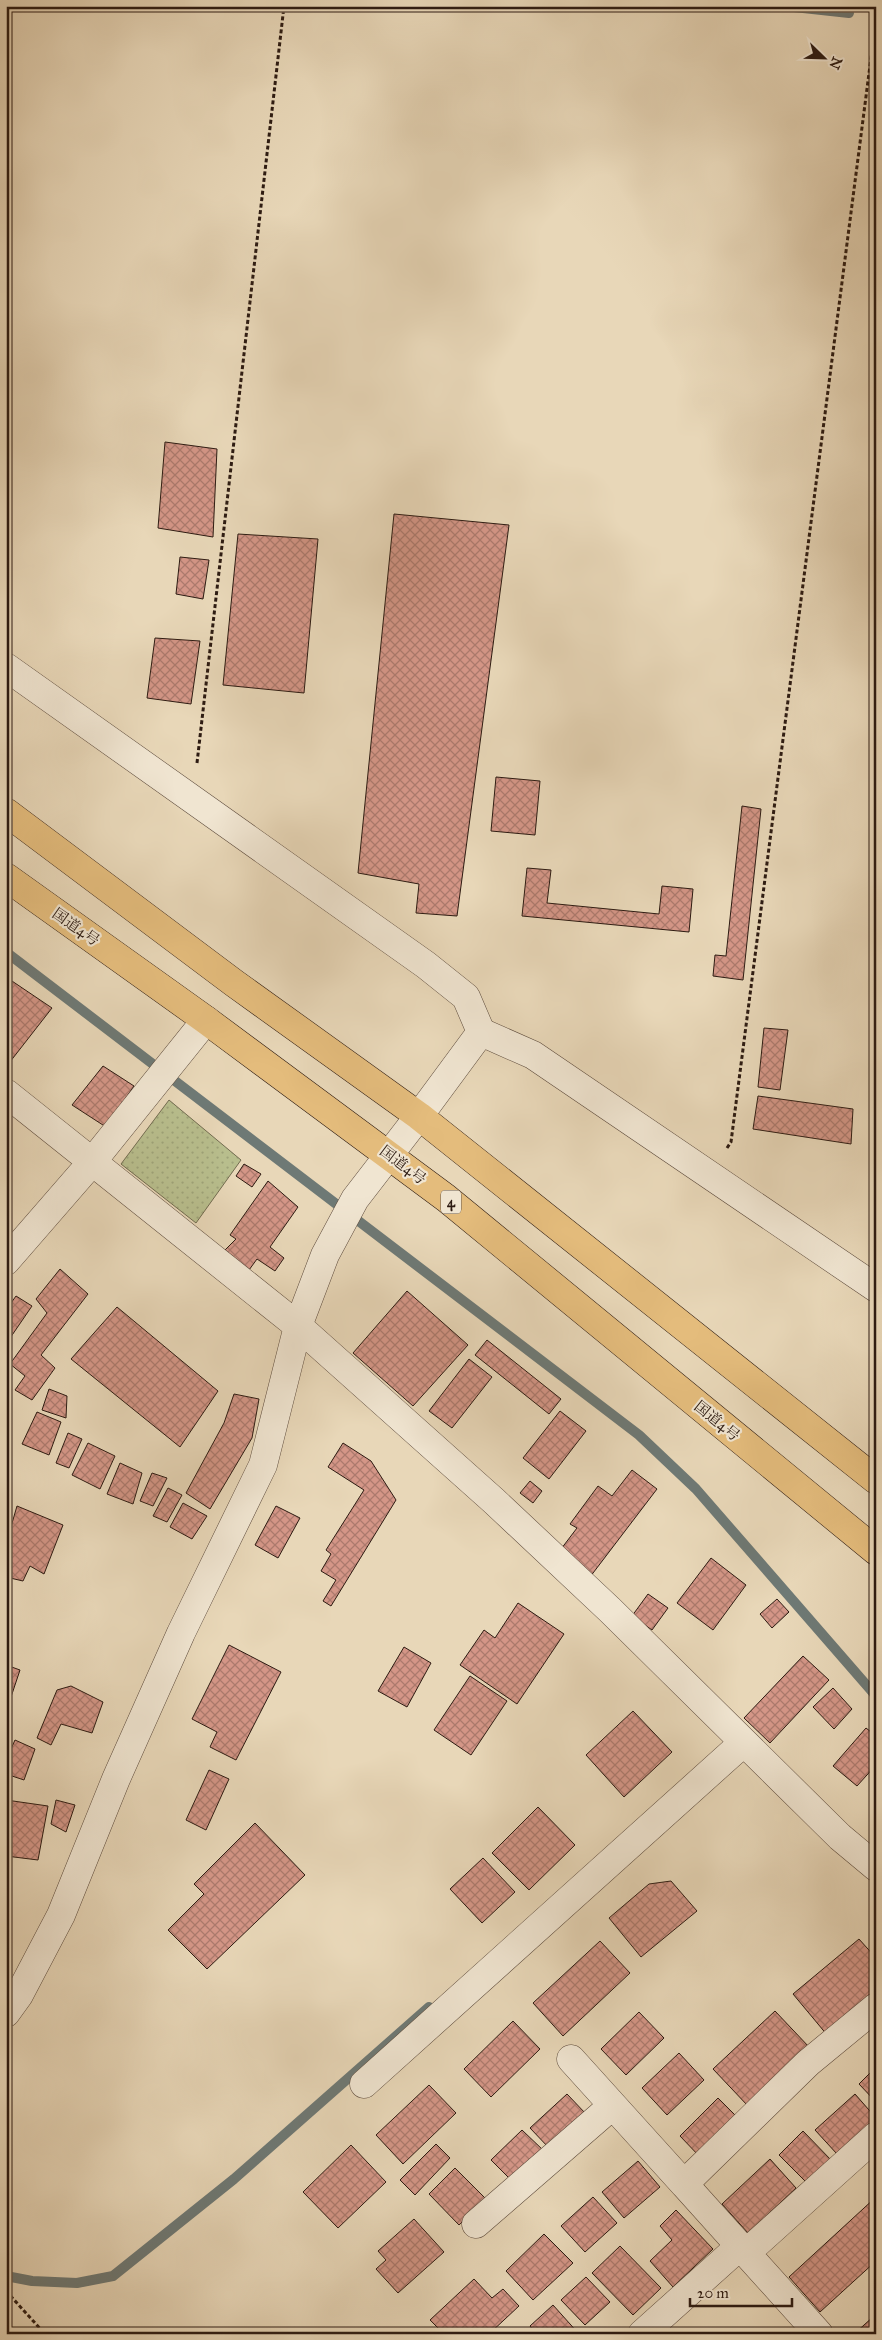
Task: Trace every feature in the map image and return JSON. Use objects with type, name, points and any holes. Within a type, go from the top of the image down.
[{"type":"highway","points":[[6,812],[234,983],[419,1116],[876,1480]]},
{"type":"highway","name":"国道4号","points":[[6,877],[206,1020],[446,1198],[876,1551]]},
{"type":"street","points":[[6,667],[454,985],[466,997],[481,1032],[533,1055],[876,1288]]},
{"type":"street","points":[[6,1261],[92,1162],[155,1081],[206,1020]]},
{"type":"street","points":[[6,2013],[19,1995],[61,1915],[116,1779],[181,1633],[263,1465],[298,1326],[339,1226],[355,1199],[481,1032]]},
{"type":"street","points":[[6,1093],[298,1326],[494,1501],[610,1610],[840,1837],[876,1867]]},
{"type":"street","points":[[364,2084],[744,1743]]},
{"type":"street","points":[[684,2184],[808,2063],[876,2007]]},
{"type":"street","points":[[571,2060],[743,2249],[811,2331]]},
{"type":"street","points":[[476,2224],[612,2106]]},
{"type":"street","points":[[642,2334],[876,2136]]},
{"type":"path","points":[[192,800],[284,6]]},
{"type":"path","points":[[857,6],[876,9]]},
{"type":"path","points":[[710,1174],[731,1142],[876,19]]},
{"type":"path","points":[[6,2291],[45,2334]]},
{"type":"green space","points":[[169,1100],[241,1160],[196,1223],[121,1164]]},
{"type":"building","points":[[165,442],[217,449],[213,537],[158,528]]},
{"type":"building","points":[[394,514],[509,525],[457,916],[416,913],[419,884],[358,873]]},
{"type":"building","points":[[238,534],[318,539],[304,693],[223,685]]},
{"type":"building","points":[[180,557],[209,560],[203,599],[176,594]]},
{"type":"building","points":[[155,638],[200,641],[191,704],[147,698]]},
{"type":"building","points":[[496,777],[540,781],[535,835],[491,831]]},
{"type":"building","points":[[742,806],[761,809],[743,980],[713,976],[715,955],[726,956]]},
{"type":"building","points":[[527,868],[551,870],[547,903],[659,914],[662,886],[693,889],[689,932],[522,916]]},
{"type":"building","points":[[6,977],[52,1008],[6,1067]]},
{"type":"building","points":[[764,1028],[788,1030],[780,1090],[758,1087]]},
{"type":"building","points":[[103,1066],[134,1086],[106,1127],[72,1105]]},
{"type":"building","points":[[758,1096],[853,1109],[851,1144],[753,1129]]},
{"type":"building","points":[[244,1164],[261,1174],[252,1187],[236,1176]]},
{"type":"building","points":[[268,1181],[298,1207],[270,1247],[284,1258],[275,1271],[257,1259],[249,1270],[225,1250],[236,1239],[230,1235]]},
{"type":"building","points":[[60,1269],[88,1294],[41,1355],[55,1368],[32,1400],[15,1390],[25,1376],[10,1364],[47,1313],[36,1299]]},
{"type":"building","points":[[407,1291],[468,1345],[413,1406],[353,1353]]},
{"type":"building","points":[[16,1296],[32,1306],[6,1344],[6,1310]]},
{"type":"building","points":[[117,1307],[218,1391],[180,1447],[71,1359]]},
{"type":"building","points":[[487,1340],[561,1399],[549,1414],[475,1355]]},
{"type":"building","points":[[469,1359],[492,1377],[452,1428],[429,1411]]},
{"type":"building","points":[[49,1389],[67,1396],[66,1418],[42,1410]]},
{"type":"building","points":[[234,1394],[259,1399],[252,1438],[210,1509],[186,1493],[224,1423]]},
{"type":"building","points":[[560,1411],[586,1431],[549,1479],[523,1458]]},
{"type":"building","points":[[37,1412],[61,1422],[49,1455],[22,1444]]},
{"type":"building","points":[[68,1433],[82,1439],[69,1468],[56,1463]]},
{"type":"building","points":[[88,1443],[115,1456],[100,1489],[72,1475]]},
{"type":"building","points":[[343,1443],[371,1461],[396,1500],[331,1606],[323,1601],[336,1580],[321,1571],[331,1554],[326,1550],[364,1490],[328,1467]]},
{"type":"building","points":[[120,1463],[142,1473],[133,1504],[107,1494]]},
{"type":"building","points":[[632,1470],[657,1489],[590,1577],[558,1553],[577,1528],[570,1524],[598,1486],[612,1496]]},
{"type":"building","points":[[152,1473],[167,1478],[153,1506],[140,1501]]},
{"type":"building","points":[[530,1481],[542,1491],[533,1503],[520,1493]]},
{"type":"building","points":[[168,1488],[182,1495],[167,1522],[153,1516]]},
{"type":"building","points":[[183,1503],[207,1516],[192,1539],[170,1527]]},
{"type":"building","points":[[17,1506],[63,1525],[44,1574],[30,1566],[23,1581],[6,1577],[6,1544]]},
{"type":"building","points":[[276,1506],[300,1518],[278,1558],[255,1545]]},
{"type":"building","points":[[711,1558],[746,1585],[713,1630],[677,1603]]},
{"type":"building","points":[[648,1594],[668,1608],[652,1630],[632,1616]]},
{"type":"building","points":[[777,1599],[789,1612],[772,1628],[760,1614]]},
{"type":"building","points":[[518,1603],[564,1634],[517,1704],[460,1665],[484,1630],[495,1638]]},
{"type":"building","points":[[229,1645],[281,1672],[236,1760],[210,1747],[217,1732],[192,1719]]},
{"type":"building","points":[[404,1647],[431,1663],[407,1707],[378,1691]]},
{"type":"building","points":[[803,1656],[829,1680],[770,1743],[744,1718]]},
{"type":"building","points":[[6,1665],[20,1670],[6,1712]]},
{"type":"building","points":[[470,1676],[507,1701],[471,1755],[434,1730]]},
{"type":"building","points":[[71,1686],[103,1702],[92,1733],[61,1724],[51,1745],[37,1738],[57,1690]]},
{"type":"building","points":[[833,1688],[852,1709],[834,1729],[813,1707]]},
{"type":"building","points":[[633,1711],[672,1752],[624,1797],[586,1755]]},
{"type":"building","points":[[866,1728],[876,1736],[876,1765],[857,1786],[833,1766]]},
{"type":"building","points":[[15,1740],[35,1749],[24,1780],[6,1774],[6,1760]]},
{"type":"building","points":[[209,1770],[229,1779],[206,1830],[186,1820]]},
{"type":"building","points":[[6,1800],[48,1806],[38,1860],[6,1856]]},
{"type":"building","points":[[56,1800],[75,1805],[66,1832],[51,1824]]},
{"type":"building","points":[[538,1807],[575,1845],[529,1890],[492,1853]]},
{"type":"building","points":[[255,1823],[305,1875],[207,1969],[168,1930],[204,1894],[194,1884]]},
{"type":"building","points":[[483,1858],[515,1892],[482,1923],[450,1889]]},
{"type":"building","points":[[671,1881],[697,1911],[641,1957],[609,1918],[649,1884]]},
{"type":"building","points":[[859,1939],[876,1958],[876,1995],[828,2036],[793,1994]]},
{"type":"building","points":[[600,1941],[630,1973],[563,2036],[533,2003]]},
{"type":"building","points":[[775,2011],[810,2048],[748,2106],[713,2069]]},
{"type":"building","points":[[639,2012],[664,2038],[626,2075],[601,2049]]},
{"type":"building","points":[[513,2021],[540,2049],[491,2097],[464,2069]]},
{"type":"building","points":[[679,2053],[704,2080],[667,2115],[642,2088]]},
{"type":"building","points":[[876,2067],[876,2102],[859,2084]]},
{"type":"building","points":[[429,2085],[456,2113],[403,2164],[376,2135]]},
{"type":"building","points":[[567,2094],[586,2114],[550,2149],[530,2128]]},
{"type":"building","points":[[855,2094],[876,2118],[837,2154],[815,2130]]},
{"type":"building","points":[[718,2098],[739,2119],[701,2158],[680,2136]]},
{"type":"building","points":[[522,2130],[544,2151],[513,2182],[491,2160]]},
{"type":"building","points":[[803,2131],[832,2161],[808,2184],[779,2155]]},
{"type":"building","points":[[436,2144],[450,2158],[415,2195],[400,2180]]},
{"type":"building","points":[[351,2145],[386,2182],[338,2228],[303,2192]]},
{"type":"building","points":[[770,2159],[796,2188],[748,2233],[722,2204]]},
{"type":"building","points":[[638,2161],[660,2187],[624,2218],[602,2192]]},
{"type":"building","points":[[455,2168],[486,2199],[459,2225],[429,2194]]},
{"type":"building","points":[[593,2197],[617,2223],[585,2252],[561,2226]]},
{"type":"building","points":[[876,2197],[876,2261],[820,2312],[789,2277]]},
{"type":"building","points":[[676,2210],[713,2249],[673,2287],[650,2261],[672,2240],[660,2226]]},
{"type":"building","points":[[414,2219],[444,2252],[398,2293],[376,2269],[386,2260],[378,2251]]},
{"type":"building","points":[[544,2234],[573,2263],[533,2300],[506,2271]]},
{"type":"building","points":[[620,2246],[661,2288],[633,2315],[592,2273]]},
{"type":"building","points":[[586,2277],[610,2302],[585,2325],[561,2300]]},
{"type":"building","points":[[474,2279],[492,2298],[503,2289],[519,2306],[489,2334],[444,2334],[430,2320]]},
{"type":"building","points":[[553,2305],[579,2334],[536,2334],[530,2326]]},
{"type":"building","points":[[874,2316],[876,2319],[876,2334],[854,2334]]},
{"type":"waterway","points":[[785,6],[849,13]]},
{"type":"waterway","points":[[6,952],[639,1435],[696,1489],[876,1696]]},
{"type":"waterway","points":[[6,2276],[32,2281],[77,2283],[113,2276],[234,2179],[429,2007]]}]
